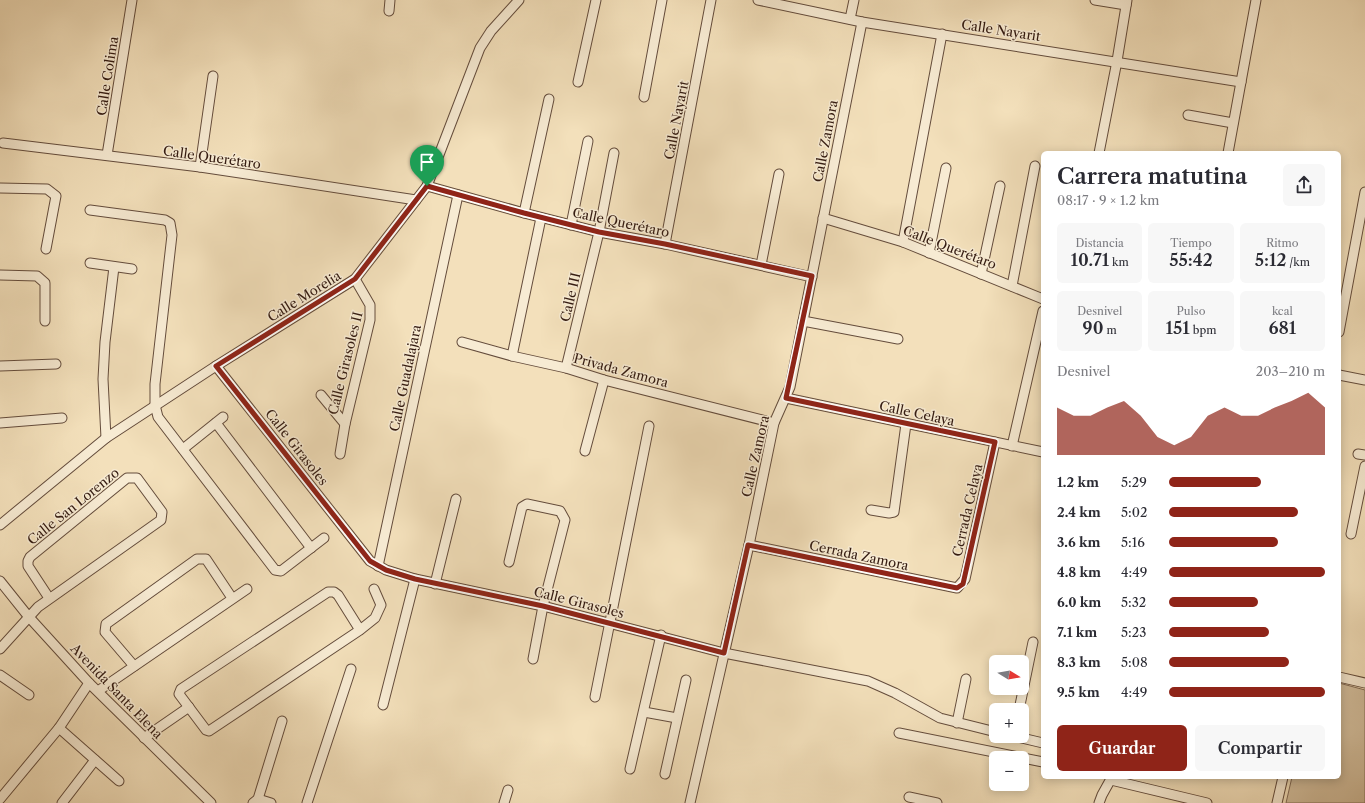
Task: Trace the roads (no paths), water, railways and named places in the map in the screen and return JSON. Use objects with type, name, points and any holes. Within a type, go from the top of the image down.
[{"type":"street","name":"Calle Colima","points":[[107,156],[132,0]]},
{"type":"street","points":[[389,11],[390,0]]},
{"type":"street","name":"Calle Morelia","points":[[0,525],[106,438],[216,366],[355,279],[427,186],[480,48],[491,31],[519,0]]},
{"type":"street","points":[[578,82],[596,0]]},
{"type":"street","points":[[644,97],[662,0]]},
{"type":"street","name":"Calle Nayarit","points":[[665,244],[711,0]]},
{"type":"street","name":"Calle Nayarit","points":[[758,0],[862,22],[1117,61],[1241,82]]},
{"type":"street","points":[[850,19],[854,0]]},
{"type":"street","points":[[1095,0],[1126,3],[1117,61],[1099,151]]},
{"type":"street","points":[[1228,151],[1256,0]]},
{"type":"street","name":"Calle Zamora","points":[[690,803],[774,423],[786,398],[803,321],[862,22]]},
{"type":"street","points":[[903,242],[942,34]]},
{"type":"street","points":[[200,168],[213,76]]},
{"type":"street","points":[[524,213],[549,99]]},
{"type":"street","points":[[1188,116],[1233,123]]},
{"type":"street","points":[[571,225],[588,142]]},
{"type":"street","name":"Calle Querétaro","points":[[3,143],[200,168],[416,200]]},
{"type":"street","name":"Calle III","points":[[566,368],[599,232],[614,153]]},
{"type":"street","points":[[1012,286],[1036,166]]},
{"type":"street","points":[[929,253],[946,168]]},
{"type":"street","points":[[762,265],[779,174]]},
{"type":"street","name":"Calle Querétaro","points":[[427,186],[541,218],[599,232],[665,244],[812,276]]},
{"type":"street","points":[[982,274],[1000,186]]},
{"type":"street","points":[[0,188],[47,189],[56,196],[46,248]]},
{"type":"street","points":[[1341,321],[1365,192]]},
{"type":"street","name":"Calle Guadalajara","points":[[378,566],[458,195]]},
{"type":"street","points":[[90,210],[165,220],[170,223],[172,235],[154,384],[155,405],[158,417],[275,570],[281,571],[324,538]]},
{"type":"street","points":[[512,356],[541,218]]},
{"type":"street","name":"Calle Querétaro","points":[[823,218],[903,242],[1041,298]]},
{"type":"street","points":[[90,263],[132,270]]},
{"type":"street","points":[[106,438],[103,378],[104,349],[114,267]]},
{"type":"street","points":[[0,276],[37,276],[45,283],[45,321]]},
{"type":"street","name":"Calle Girasoles II","points":[[345,424],[371,314],[370,305],[355,279]]},
{"type":"street","points":[[1012,446],[1041,320]]},
{"type":"street","points":[[803,321],[898,338]]},
{"type":"street","name":"Privada Zamora","points":[[462,342],[774,423]]},
{"type":"street","points":[[0,366],[56,364]]},
{"type":"street","name":"Calle Girasoles","points":[[216,366],[370,561],[378,566],[415,579],[543,606],[661,635],[724,653],[868,681],[895,693],[935,716],[989,730]]},
{"type":"street","points":[[1341,375],[1365,380]]},
{"type":"street","points":[[585,451],[604,380]]},
{"type":"street","name":"Calle Girasoles II","points":[[321,395],[345,424]]},
{"type":"street","name":"Calle Celaya","points":[[786,398],[1041,452]]},
{"type":"street","points":[[0,423],[62,418]]},
{"type":"street","points":[[183,449],[220,420],[311,548]]},
{"type":"street","points":[[340,454],[345,424]]},
{"type":"street","points":[[871,510],[889,513],[894,512],[906,424]]},
{"type":"street","points":[[595,697],[611,623],[649,426]]},
{"type":"street","name":"Cerrada Celaya","points":[[963,584],[995,442]]},
{"type":"street","points":[[1351,534],[1365,466]]},
{"type":"street","name":"Calle San Lorenzo","points":[[0,649],[28,616],[50,598],[161,520],[163,516],[162,512],[137,478],[127,478],[30,557],[28,566],[50,598]]},
{"type":"street","points":[[436,584],[456,499]]},
{"type":"street","points":[[509,562],[522,507],[527,504],[560,511],[563,514],[565,520],[543,606],[533,659]]},
{"type":"street","name":"Cerrada Zamora","points":[[748,545],[957,588],[963,584]]},
{"type":"street","points":[[134,666],[105,632],[106,624],[197,559],[206,559],[232,598]]},
{"type":"street","points":[[383,705],[415,579]]},
{"type":"street","name":"Avenida Santa Elena","points":[[0,581],[5,593],[89,683],[211,803]]},
{"type":"street","points":[[360,630],[338,595],[334,592],[328,592],[181,689],[179,694],[206,730],[209,731],[360,630],[373,621],[380,611],[381,605],[380,599],[374,589]]},
{"type":"street","points":[[98,691],[232,598],[247,590]]},
{"type":"street","points":[[630,769],[661,635]]},
{"type":"street","points":[[1020,703],[1033,642]]},
{"type":"street","points":[[308,803],[351,669]]},
{"type":"street","points":[[0,675],[29,695]]},
{"type":"street","points":[[1341,677],[1365,683]]},
{"type":"street","points":[[957,723],[966,679]]},
{"type":"street","points":[[665,774],[686,680]]},
{"type":"street","points":[[0,799],[59,728],[89,683]]},
{"type":"street","points":[[144,738],[189,707]]},
{"type":"street","points":[[644,712],[677,718]]},
{"type":"street","points":[[271,803],[256,801],[282,721]]},
{"type":"street","points":[[59,728],[119,781]]},
{"type":"street","points":[[899,733],[1041,762]]},
{"type":"street","points":[[1029,740],[1041,743]]},
{"type":"street","points":[[62,803],[95,760]]},
{"type":"street","points":[[1099,803],[1111,779],[1207,803]]},
{"type":"street","points":[[1277,803],[1283,779]]},
{"type":"street","points":[[504,803],[508,790]]},
{"type":"street","points":[[909,798],[937,803]]}]
